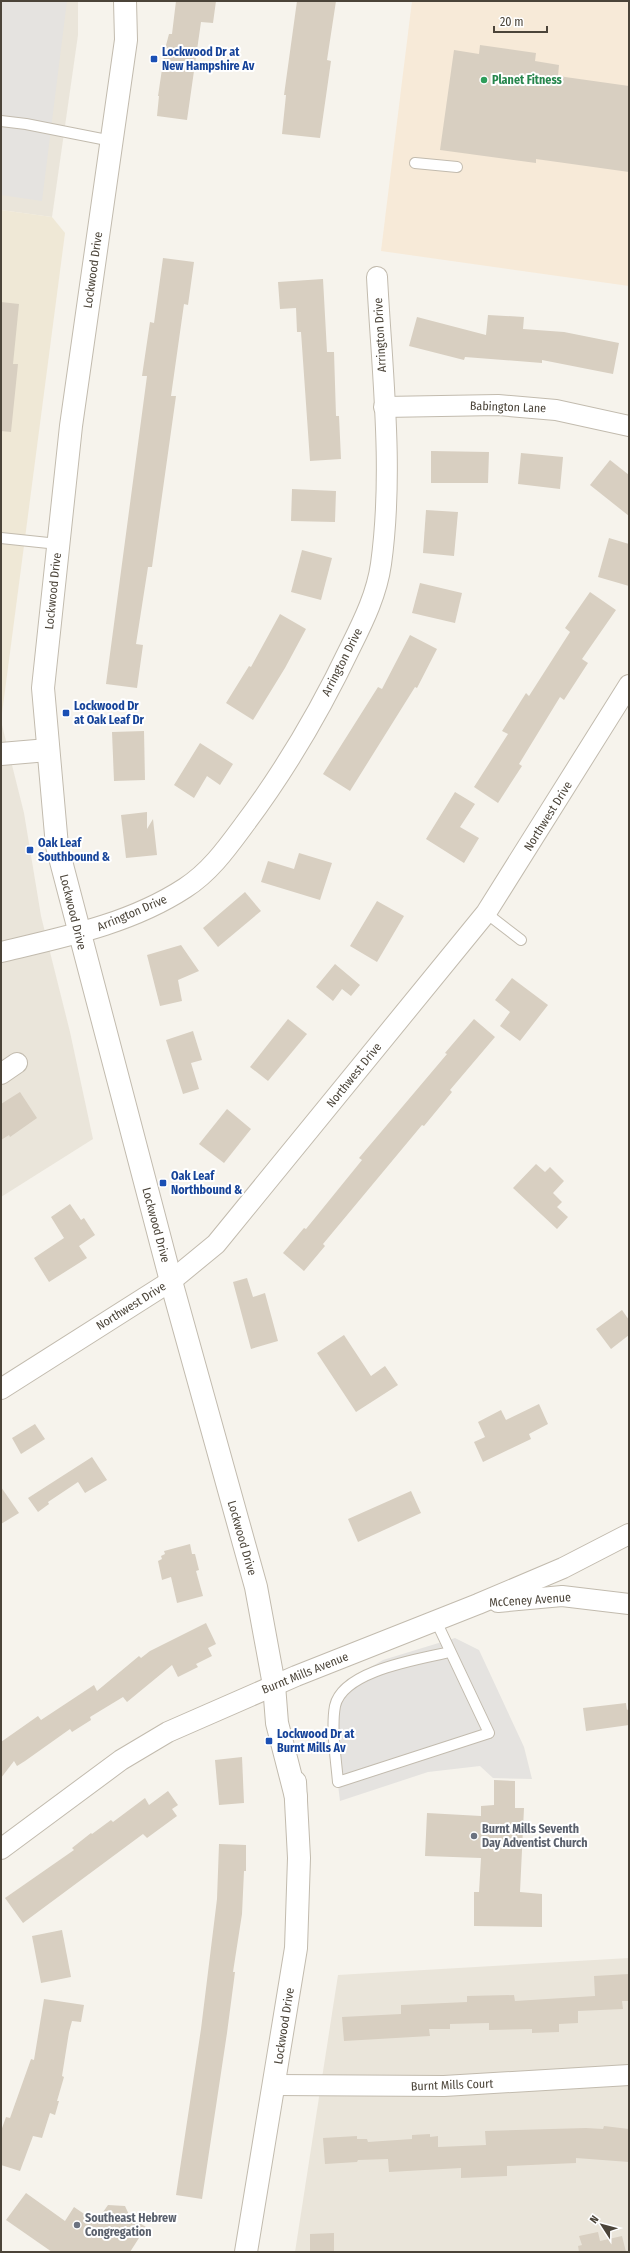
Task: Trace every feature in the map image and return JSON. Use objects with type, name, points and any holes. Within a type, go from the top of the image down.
[{"type":"street","name":"Lockwood Drive","points":[[125,1],[126,40],[71,426],[43,688],[57,846],[171,1281],[256,1587],[274,1685],[292,1721],[299,1858],[296,1948],[275,2086],[246,2252]]},
{"type":"street","name":"Arrington Drive","points":[[1,952],[79,934],[156,904],[186,888],[216,862],[276,781],[334,683],[368,611],[381,566],[387,494],[377,277]]},
{"type":"street","name":"Babington Lane","points":[[384,407],[498,405],[556,410],[629,426]]},
{"type":"street","name":"Northwest Drive","points":[[1,1389],[171,1281],[216,1244],[486,913],[629,685]]},
{"type":"street","points":[[1,754],[48,750]]},
{"type":"street","points":[[1,1074],[17,1063]]},
{"type":"street","name":"Burnt Mills Avenue","points":[[1,1849],[121,1760],[168,1732],[274,1685],[478,1604],[563,1568],[629,1534]]},
{"type":"street","name":"McCeney Avenue","points":[[478,1604],[562,1596],[629,1604]]},
{"type":"street","name":"Burnt Mills Court","points":[[275,2086],[444,2086],[629,2075]]},
{"type":"lane","points":[[1,121],[26,124],[112,142]]},
{"type":"lane","points":[[415,163],[457,167]]},
{"type":"lane","points":[[1,538],[58,544]]},
{"type":"lane","points":[[486,913],[521,940]]},
{"type":"lane","points":[[436,1621],[489,1733],[338,1782],[335,1742],[335,1705],[342,1693],[357,1680],[388,1667],[450,1652]]},
{"type":"shaded area","points":[[1,1],[78,1],[78,35],[52,217],[1,210]]},
{"type":"shaded area","points":[[1,1],[67,1],[42,201],[1,195]]},
{"type":"shaded area","points":[[412,1],[629,1],[629,286],[381,251]]},
{"type":"shaded area","points":[[1,210],[52,217],[65,233],[1,721]]},
{"type":"shaded area","points":[[1,721],[24,813],[41,916],[70,1032],[93,1139],[1,1197]]},
{"type":"shaded area","points":[[455,1638],[479,1650],[524,1747],[532,1779],[493,1778],[480,1766],[428,1772],[340,1801],[335,1760],[335,1705],[340,1685],[383,1660]]},
{"type":"shaded area","points":[[629,1958],[629,2252],[295,2252],[338,1975]]},
{"type":"building","points":[[176,1],[216,1],[213,23],[201,22],[187,120],[157,116],[158,96],[165,49],[169,34],[172,34]]},
{"type":"building","points":[[297,1],[336,1],[327,60],[331,61],[320,138],[282,134],[286,95],[284,95]]},
{"type":"building","points":[[480,45],[536,53],[535,61],[559,65],[558,76],[629,86],[629,172],[536,159],[536,163],[440,150],[454,50],[479,54]]},
{"type":"building","points":[[163,258],[194,262],[188,305],[184,304],[171,396],[176,396],[152,567],[148,567],[136,644],[143,645],[137,688],[106,684],[147,376],[142,376],[150,322],[154,323]]},
{"type":"building","points":[[323,279],[327,352],[334,352],[336,416],[339,416],[341,459],[310,461],[301,332],[297,332],[296,308],[280,309],[278,282]]},
{"type":"building","points":[[1,302],[19,304],[13,364],[18,364],[11,432],[1,431]]},
{"type":"building","points":[[488,315],[524,317],[523,329],[564,332],[619,343],[613,374],[542,360],[542,363],[465,357],[464,360],[409,346],[417,317],[486,335]]},
{"type":"building","points":[[431,451],[489,452],[488,483],[431,483]]},
{"type":"building","points":[[521,453],[563,457],[560,489],[518,484]]},
{"type":"building","points":[[610,460],[629,475],[629,516],[590,485]]},
{"type":"building","points":[[292,489],[336,491],[335,522],[291,521]]},
{"type":"building","points":[[426,510],[458,512],[454,556],[423,553]]},
{"type":"building","points":[[609,538],[629,544],[629,586],[598,577]]},
{"type":"building","points":[[302,550],[332,558],[321,600],[291,592]]},
{"type":"building","points":[[420,583],[462,593],[455,623],[412,613]]},
{"type":"building","points":[[590,592],[616,610],[582,659],[588,663],[564,700],[560,697],[519,764],[522,766],[498,803],[474,787],[508,734],[502,731],[526,693],[529,696],[570,632],[565,628]]},
{"type":"building","points":[[280,614],[306,629],[285,668],[253,720],[226,703],[249,666],[251,667]]},
{"type":"building","points":[[410,635],[437,649],[417,688],[415,687],[350,791],[323,774],[378,687],[382,689]]},
{"type":"building","points":[[144,731],[145,780],[114,781],[112,732]]},
{"type":"building","points":[[200,743],[233,764],[220,785],[207,776],[194,798],[174,785]]},
{"type":"building","points":[[455,792],[475,804],[460,827],[479,838],[464,863],[426,839]]},
{"type":"building","points":[[147,812],[147,829],[153,819],[157,855],[126,858],[121,815]]},
{"type":"building","points":[[299,853],[332,863],[320,900],[261,882],[268,861],[294,869]]},
{"type":"building","points":[[245,892],[261,911],[218,947],[203,928]]},
{"type":"building","points":[[377,901],[404,916],[377,962],[350,946]]},
{"type":"building","points":[[181,945],[199,971],[178,980],[182,1001],[160,1006],[147,955]]},
{"type":"building","points":[[335,964],[360,985],[351,996],[342,989],[333,1001],[316,987]]},
{"type":"building","points":[[512,978],[548,1005],[520,1041],[500,1026],[510,1012],[495,1000]]},
{"type":"building","points":[[288,1019],[307,1034],[268,1081],[250,1067]]},
{"type":"building","points":[[474,1019],[495,1037],[450,1090],[452,1092],[424,1126],[422,1125],[323,1244],[325,1246],[304,1271],[283,1253],[304,1228],[306,1229],[362,1160],[359,1158],[447,1054],[445,1053]]},
{"type":"building","points":[[193,1031],[202,1060],[191,1063],[199,1089],[183,1094],[166,1040]]},
{"type":"building","points":[[20,1092],[37,1118],[10,1137],[9,1135],[1,1140],[1,1104]]},
{"type":"building","points":[[227,1109],[251,1129],[224,1163],[199,1144]]},
{"type":"building","points":[[536,1164],[545,1172],[550,1167],[564,1181],[553,1193],[562,1202],[557,1207],[568,1217],[557,1229],[513,1188]]},
{"type":"building","points":[[70,1204],[81,1220],[84,1218],[95,1235],[79,1246],[87,1258],[49,1282],[34,1258],[64,1238],[51,1217]]},
{"type":"building","points":[[247,1278],[253,1297],[265,1293],[278,1341],[251,1349],[233,1282]]},
{"type":"building","points":[[622,1310],[629,1320],[629,1335],[611,1349],[596,1329]]},
{"type":"building","points":[[344,1335],[371,1376],[385,1366],[398,1385],[356,1412],[317,1353]]},
{"type":"building","points":[[539,1404],[548,1424],[529,1434],[531,1439],[483,1462],[474,1442],[485,1437],[478,1422],[501,1410],[506,1420]]},
{"type":"building","points":[[35,1424],[45,1439],[21,1454],[12,1438]]},
{"type":"building","points":[[92,1457],[107,1480],[85,1493],[78,1482],[48,1502],[49,1504],[38,1512],[28,1498]]},
{"type":"building","points":[[1,1487],[19,1513],[1,1524]]},
{"type":"building","points":[[411,1491],[421,1513],[358,1542],[348,1519]]},
{"type":"building","points":[[190,1544],[192,1554],[195,1554],[199,1570],[196,1571],[203,1596],[177,1603],[171,1577],[162,1580],[158,1561],[162,1559],[161,1556],[165,1554],[164,1551]]},
{"type":"building","points":[[206,1623],[216,1644],[208,1648],[212,1656],[196,1664],[198,1667],[178,1677],[172,1665],[127,1702],[123,1697],[90,1717],[91,1720],[72,1732],[70,1729],[17,1766],[14,1761],[1,1778],[1,1742],[38,1716],[41,1720],[94,1685],[97,1691],[139,1656],[141,1658],[150,1651]]},
{"type":"building","points":[[626,1703],[627,1710],[629,1709],[629,1725],[586,1731],[583,1708]]},
{"type":"building","points":[[242,1757],[244,1803],[219,1805],[215,1760]]},
{"type":"building","name":"Burnt Mills Seventh Day Adventist Church","points":[[494,1780],[515,1781],[515,1808],[524,1808],[520,1892],[542,1894],[542,1927],[474,1926],[474,1892],[479,1892],[481,1858],[425,1856],[427,1813],[481,1816],[481,1806],[494,1805]]},
{"type":"building","points":[[168,1791],[178,1805],[172,1809],[177,1816],[147,1838],[143,1834],[23,1923],[5,1898],[74,1850],[72,1848],[91,1833],[92,1834],[111,1820],[113,1822],[145,1798],[149,1805]]},
{"type":"building","points":[[219,1844],[246,1845],[246,1871],[244,1871],[242,1914],[233,1972],[235,1972],[227,2033],[202,2199],[176,2195],[201,2029],[217,1899]]},
{"type":"building","points":[[62,1930],[71,1977],[41,1983],[32,1936]]},
{"type":"building","points":[[629,1974],[629,2001],[622,2001],[623,2009],[578,2011],[578,2023],[559,2024],[559,2032],[532,2033],[532,2029],[489,2030],[489,2023],[450,2024],[450,2029],[429,2029],[430,2036],[344,2041],[342,2017],[401,2014],[401,2005],[467,2002],[467,1996],[514,1995],[515,2001],[595,1996],[594,1976]]},
{"type":"building","points":[[44,1999],[84,2005],[81,2022],[72,2021],[69,2032],[62,2076],[64,2077],[57,2101],[59,2101],[55,2115],[50,2113],[42,2138],[33,2136],[20,2171],[1,2165],[1,2131],[6,2117],[10,2118],[31,2059],[34,2060]]},
{"type":"building","points":[[604,2126],[629,2129],[629,2162],[576,2158],[576,2163],[507,2166],[507,2176],[461,2178],[461,2168],[389,2172],[388,2159],[358,2160],[357,2162],[325,2164],[323,2138],[357,2136],[357,2139],[367,2139],[368,2142],[412,2139],[412,2135],[430,2134],[430,2137],[438,2136],[438,2147],[486,2145],[485,2131],[586,2128],[603,2129]]},
{"type":"building","name":"Southeast Hebrew Congregation","points":[[26,2193],[65,2221],[74,2207],[96,2222],[108,2205],[125,2206],[130,2217],[146,2227],[130,2252],[52,2252],[6,2220]]},
{"type":"building","points":[[598,2232],[600,2241],[622,2236],[626,2252],[579,2252],[578,2246],[582,2245],[579,2236]]},
{"type":"building","points":[[334,2233],[334,2252],[310,2252],[310,2234]]},
{"type":"place","name":"Lockwood Dr at New Hampshire Av","points":[[154,59]]},
{"type":"place","name":"Planet Fitness","points":[[484,80]]},
{"type":"place","name":"Lockwood Dr at Oak Leaf Dr","points":[[66,713]]},
{"type":"place","name":"Oak Leaf Southbound &","points":[[30,850]]},
{"type":"place","name":"Oak Leaf Northbound &","points":[[163,1183]]},
{"type":"place","name":"Lockwood Dr at Burnt Mills Av","points":[[269,1741]]},
{"type":"place","name":"Burnt Mills Seventh Day Adventist Church","points":[[474,1836]]},
{"type":"place","name":"Southeast Hebrew Congregation","points":[[77,2225]]}]
